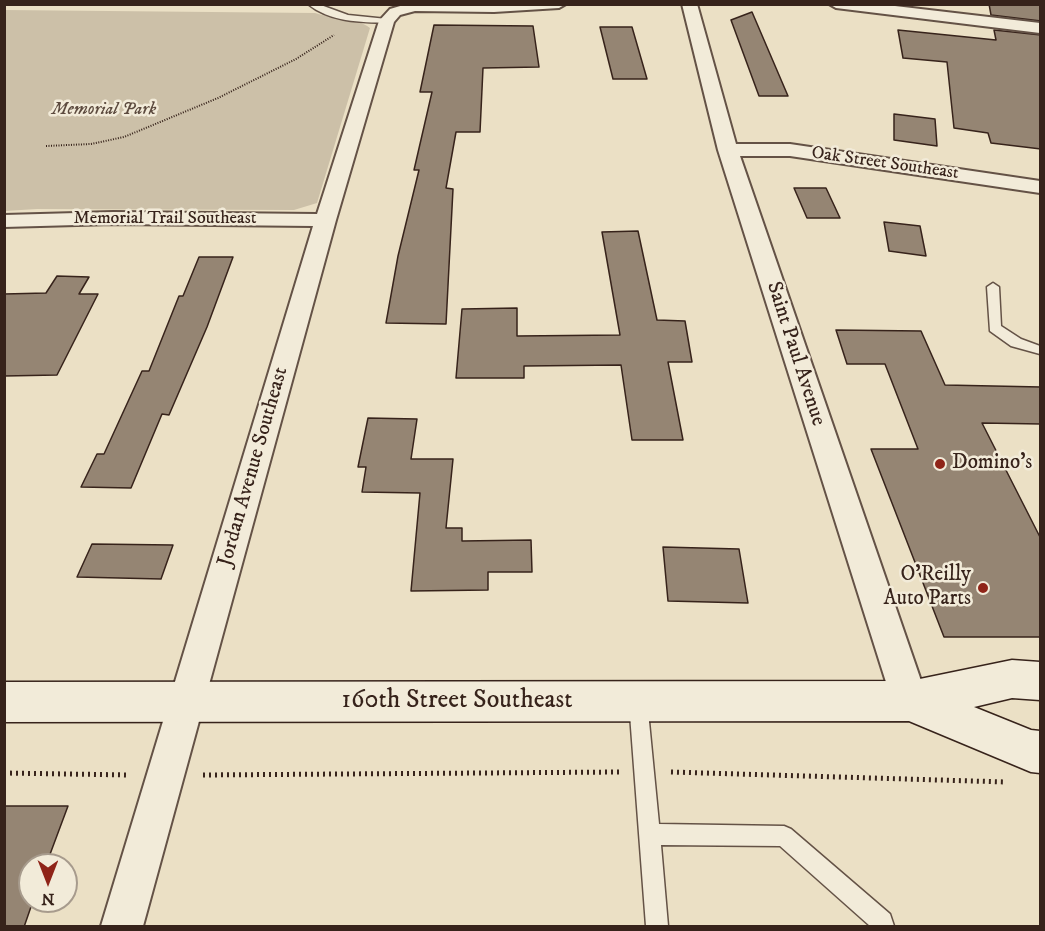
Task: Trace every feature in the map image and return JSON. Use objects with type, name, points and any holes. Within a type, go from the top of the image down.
[{"type":"street","points":[[390,19],[416,8],[494,8],[559,4]]},
{"type":"street","name":"Saint Paul Avenue","points":[[689,4],[728,150],[910,701]]},
{"type":"street","points":[[836,4],[1041,28]]},
{"type":"street","name":"Jordan Avenue Southeast","points":[[122,927],[325,220],[390,19]]},
{"type":"street","name":"Oak Street Southeast","points":[[728,150],[790,150],[1041,187]]},
{"type":"street","name":"Memorial Trail Southeast","points":[[4,221],[113,218],[325,220]]},
{"type":"street","name":"160th Street Southeast","points":[[4,702],[910,701],[1012,680],[1041,681]]},
{"type":"street","name":"160th Street Southeast","points":[[910,701],[1031,751],[1029,767]]},
{"type":"lane","points":[[312,4],[325,13],[345,18],[390,19]]},
{"type":"lane","points":[[993,287],[995,328],[1010,341],[1041,350]]},
{"type":"lane","points":[[638,701],[642,772],[657,927]]},
{"type":"lane","points":[[648,834],[784,836],[882,922],[883,927]]},
{"type":"path","points":[[46,146],[91,144],[124,136],[218,98],[267,74],[296,59],[350,25],[390,19]]},
{"type":"path","points":[[4,773],[166,775],[1029,767]]},
{"type":"green space","name":"Memorial Park","points":[[5,10],[315,13],[364,24],[370,28],[317,203],[294,210],[37,209],[5,211]]},
{"type":"building","points":[[989,4],[1041,4],[1041,21],[991,15]]},
{"type":"building","points":[[752,12],[788,96],[759,96],[731,20]]},
{"type":"building","points":[[434,25],[533,26],[539,67],[483,68],[480,132],[456,132],[446,188],[453,189],[446,324],[386,323],[398,256],[419,170],[414,170],[432,92],[420,92]]},
{"type":"building","points":[[600,27],[632,27],[647,79],[613,79]]},
{"type":"building","points":[[898,30],[996,40],[994,30],[1041,35],[1041,149],[991,143],[988,133],[954,128],[947,62],[903,58]]},
{"type":"building","points":[[894,114],[935,119],[937,146],[894,140]]},
{"type":"building","points":[[794,188],[826,188],[840,218],[807,218]]},
{"type":"building","points":[[884,222],[920,226],[926,256],[889,251]]},
{"type":"building","points":[[638,231],[657,320],[685,321],[692,362],[668,362],[683,440],[632,440],[621,365],[524,366],[524,378],[456,378],[462,309],[517,308],[517,336],[620,335],[602,232]]},
{"type":"building","points":[[199,257],[233,257],[207,327],[169,415],[162,414],[131,488],[81,487],[97,454],[104,454],[142,371],[149,371],[179,296],[183,296]]},
{"type":"building","points":[[57,276],[89,277],[79,294],[98,294],[57,375],[4,376],[4,294],[46,293]]},
{"type":"building","points":[[836,330],[921,331],[945,385],[1041,387],[1041,424],[982,423],[1041,539],[1041,637],[944,637],[871,449],[918,449],[885,364],[847,364]]},
{"type":"building","points":[[368,418],[417,419],[411,459],[453,459],[446,528],[462,528],[462,541],[531,540],[532,572],[488,572],[488,590],[411,591],[420,493],[362,492],[366,467],[358,467]]},
{"type":"building","points":[[92,544],[173,545],[161,579],[77,577]]},
{"type":"building","points":[[663,547],[739,549],[748,603],[668,601]]},
{"type":"building","points":[[4,806],[68,806],[50,853],[18,853],[18,913],[29,913],[24,927],[4,927]]},
{"type":"place","name":"Domino's","points":[[940,464]]},
{"type":"place","name":"O'Reilly Auto Parts","points":[[983,588]]}]
